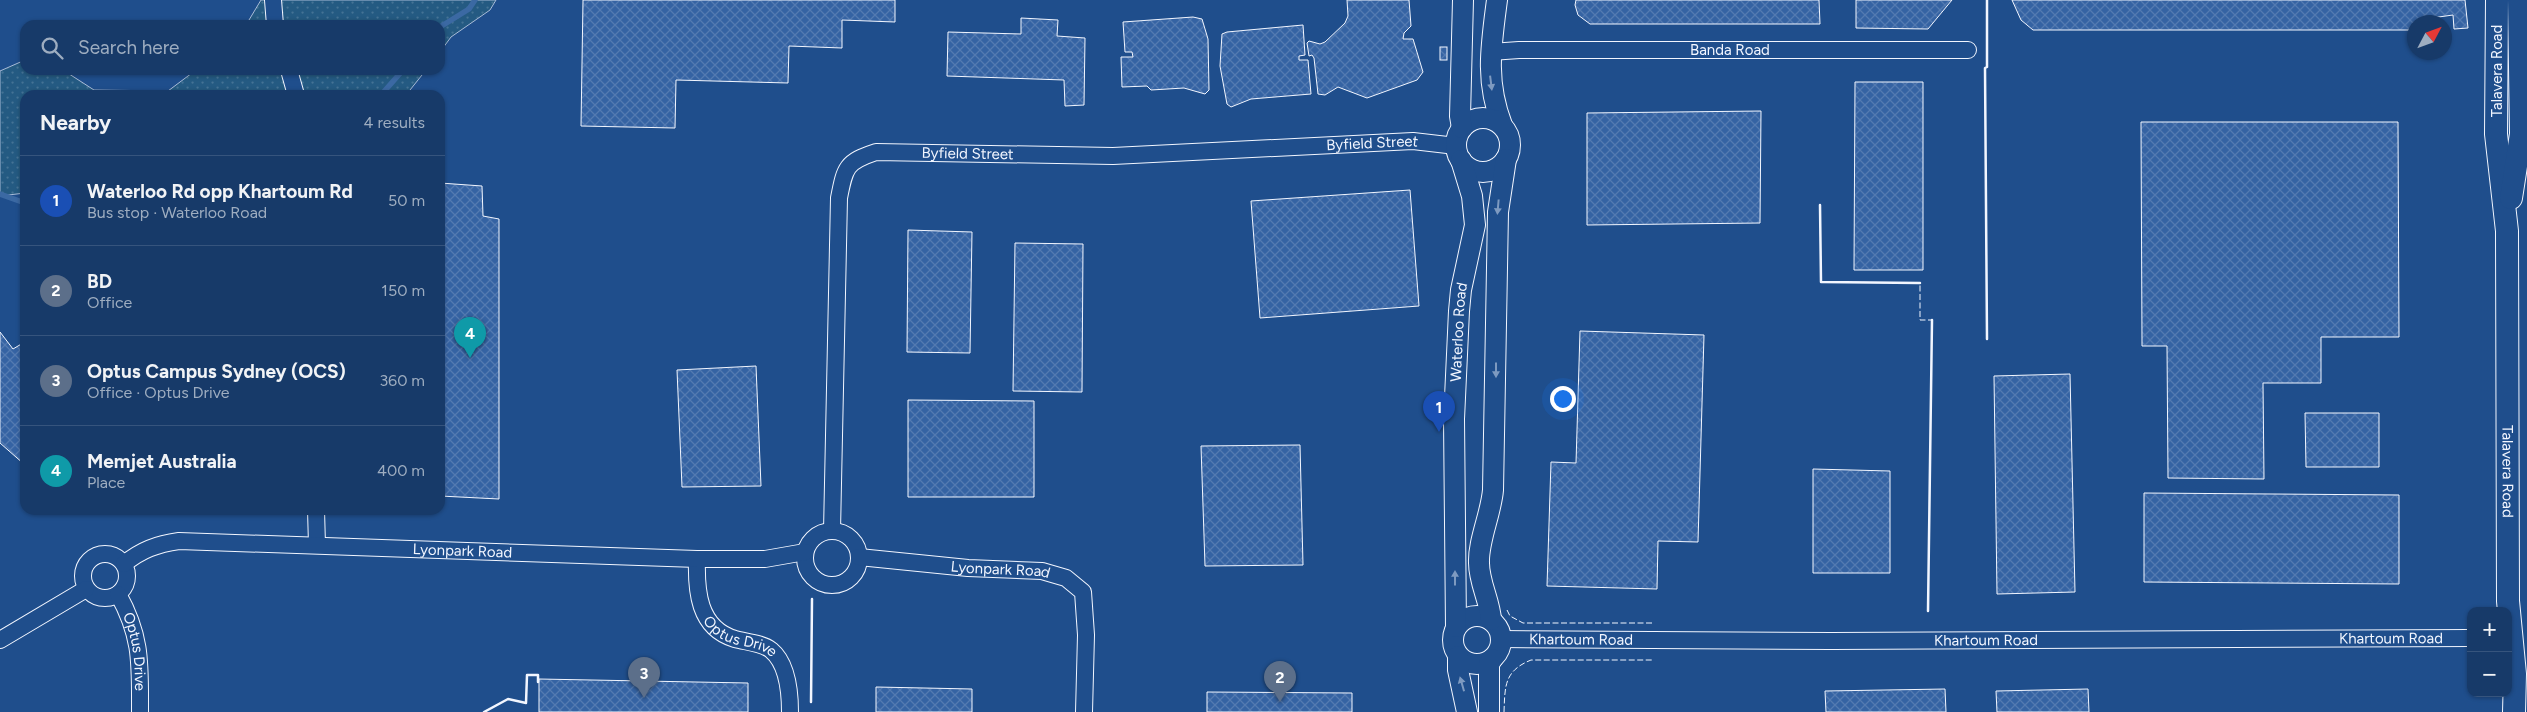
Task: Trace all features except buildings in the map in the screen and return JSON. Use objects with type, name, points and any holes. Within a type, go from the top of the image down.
[{"type":"main road","name":"Talavera Road","points":[[2497,0],[2496,134],[2507,231],[2508,601],[2516,639],[2514,712]]},
{"type":"main road","name":"Talavera Road","points":[[2507,231],[2521,134],[2519,0]]},
{"type":"street","points":[[273,0],[275,20]]},
{"type":"street","name":"Waterloo Road","points":[[1456,626],[1454,419],[1458,321],[1460,290],[1474,226],[1472,196],[1460,145],[1463,0]]},
{"type":"street","points":[[1491,620],[1491,610],[1480,575],[1479,560],[1491,511],[1493,490],[1498,212],[1510,144],[1508,134],[1502,125],[1492,90],[1491,52],[1496,0]]},
{"type":"street","name":"Banda Road","points":[[1491,52],[1519,50],[1968,50]]},
{"type":"street","points":[[290,75],[295,90]]},
{"type":"street","points":[[1502,125],[1486,118],[1468,122],[1460,145],[1467,166],[1484,172],[1500,166],[1506,159]]},
{"type":"street","name":"Byfield Street","points":[[832,531],[839,198],[844,172],[856,158],[876,152],[1113,156],[1412,141],[1460,145]]},
{"type":"street","points":[[316,515],[317,545]]},
{"type":"street","points":[[832,531],[848,536],[857,549],[859,557],[854,574],[847,581],[829,586],[820,583],[807,570],[805,552],[815,536],[832,531]]},
{"type":"street","name":"Lyonpark Road","points":[[124,564],[140,552],[164,543],[179,541],[697,559],[765,559],[805,552]]},
{"type":"street","points":[[110,553],[124,564],[126,573],[124,584],[118,594],[103,598],[90,594],[86,590],[84,583],[85,570],[94,556],[110,553]]},
{"type":"street","name":"Lyonpark Road","points":[[859,557],[968,568],[1042,571],[1066,578],[1083,592],[1085,647],[1084,712]]},
{"type":"street","name":"Optus Drive","points":[[697,559],[697,590],[706,617],[722,635],[761,645],[772,651],[785,671],[790,712]]},
{"type":"street","points":[[0,640],[86,590]]},
{"type":"street","name":"Optus Drive","points":[[118,594],[129,613],[138,644],[141,675],[140,712]]},
{"type":"street","points":[[1467,712],[1458,670],[1458,656],[1452,640],[1456,626],[1470,617],[1483,617],[1491,620],[1497,627],[1501,638],[1497,652],[1489,664],[1488,712]]},
{"type":"street","name":"Khartoum Road","points":[[1501,638],[1850,641],[2467,638]]},
{"type":"street","points":[[1458,656],[1469,663],[1478,664],[1492,659]]},
{"type":"shaded area","points":[[261,0],[496,0],[490,10],[451,37],[445,45],[445,20],[249,20]]},
{"type":"shaded area","points":[[20,62],[20,75],[71,75],[94,90],[20,90],[20,194],[0,196],[0,71]]},
{"type":"shaded area","points":[[189,75],[422,75],[410,90],[169,90]]},
{"type":"waterway","points":[[445,24],[469,9],[475,0]]},
{"type":"waterway","points":[[385,90],[399,75]]},
{"type":"waterway","points":[[0,194],[20,201]]},
{"type":"fence","points":[[1820,205],[1821,282],[1920,283],[1920,320],[1932,320]]},
{"type":"fence","points":[[1507,610],[1510,616],[1523,623],[1653,623]]},
{"type":"fence","points":[[1504,712],[1506,687],[1511,674],[1522,664],[1531,660],[1654,660]]},
{"type":"wall","points":[[1987,0],[1987,67],[1985,68],[1987,339]]},
{"type":"wall","points":[[1820,205],[1821,282],[1920,283]]},
{"type":"wall","points":[[1928,611],[1932,320]]},
{"type":"wall","points":[[811,702],[812,599]]},
{"type":"wall","points":[[484,712],[508,699],[526,703],[527,675],[538,675],[538,682]]},
{"type":"place","name":"Memjet Australia","points":[[470,358]]},
{"type":"place","name":"Waterloo Rd opp Khartoum Rd","points":[[1439,432]]},
{"type":"place","name":"Optus Campus Sydney (OCS)","points":[[644,698]]},
{"type":"place","name":"BD","points":[[1280,702]]}]
